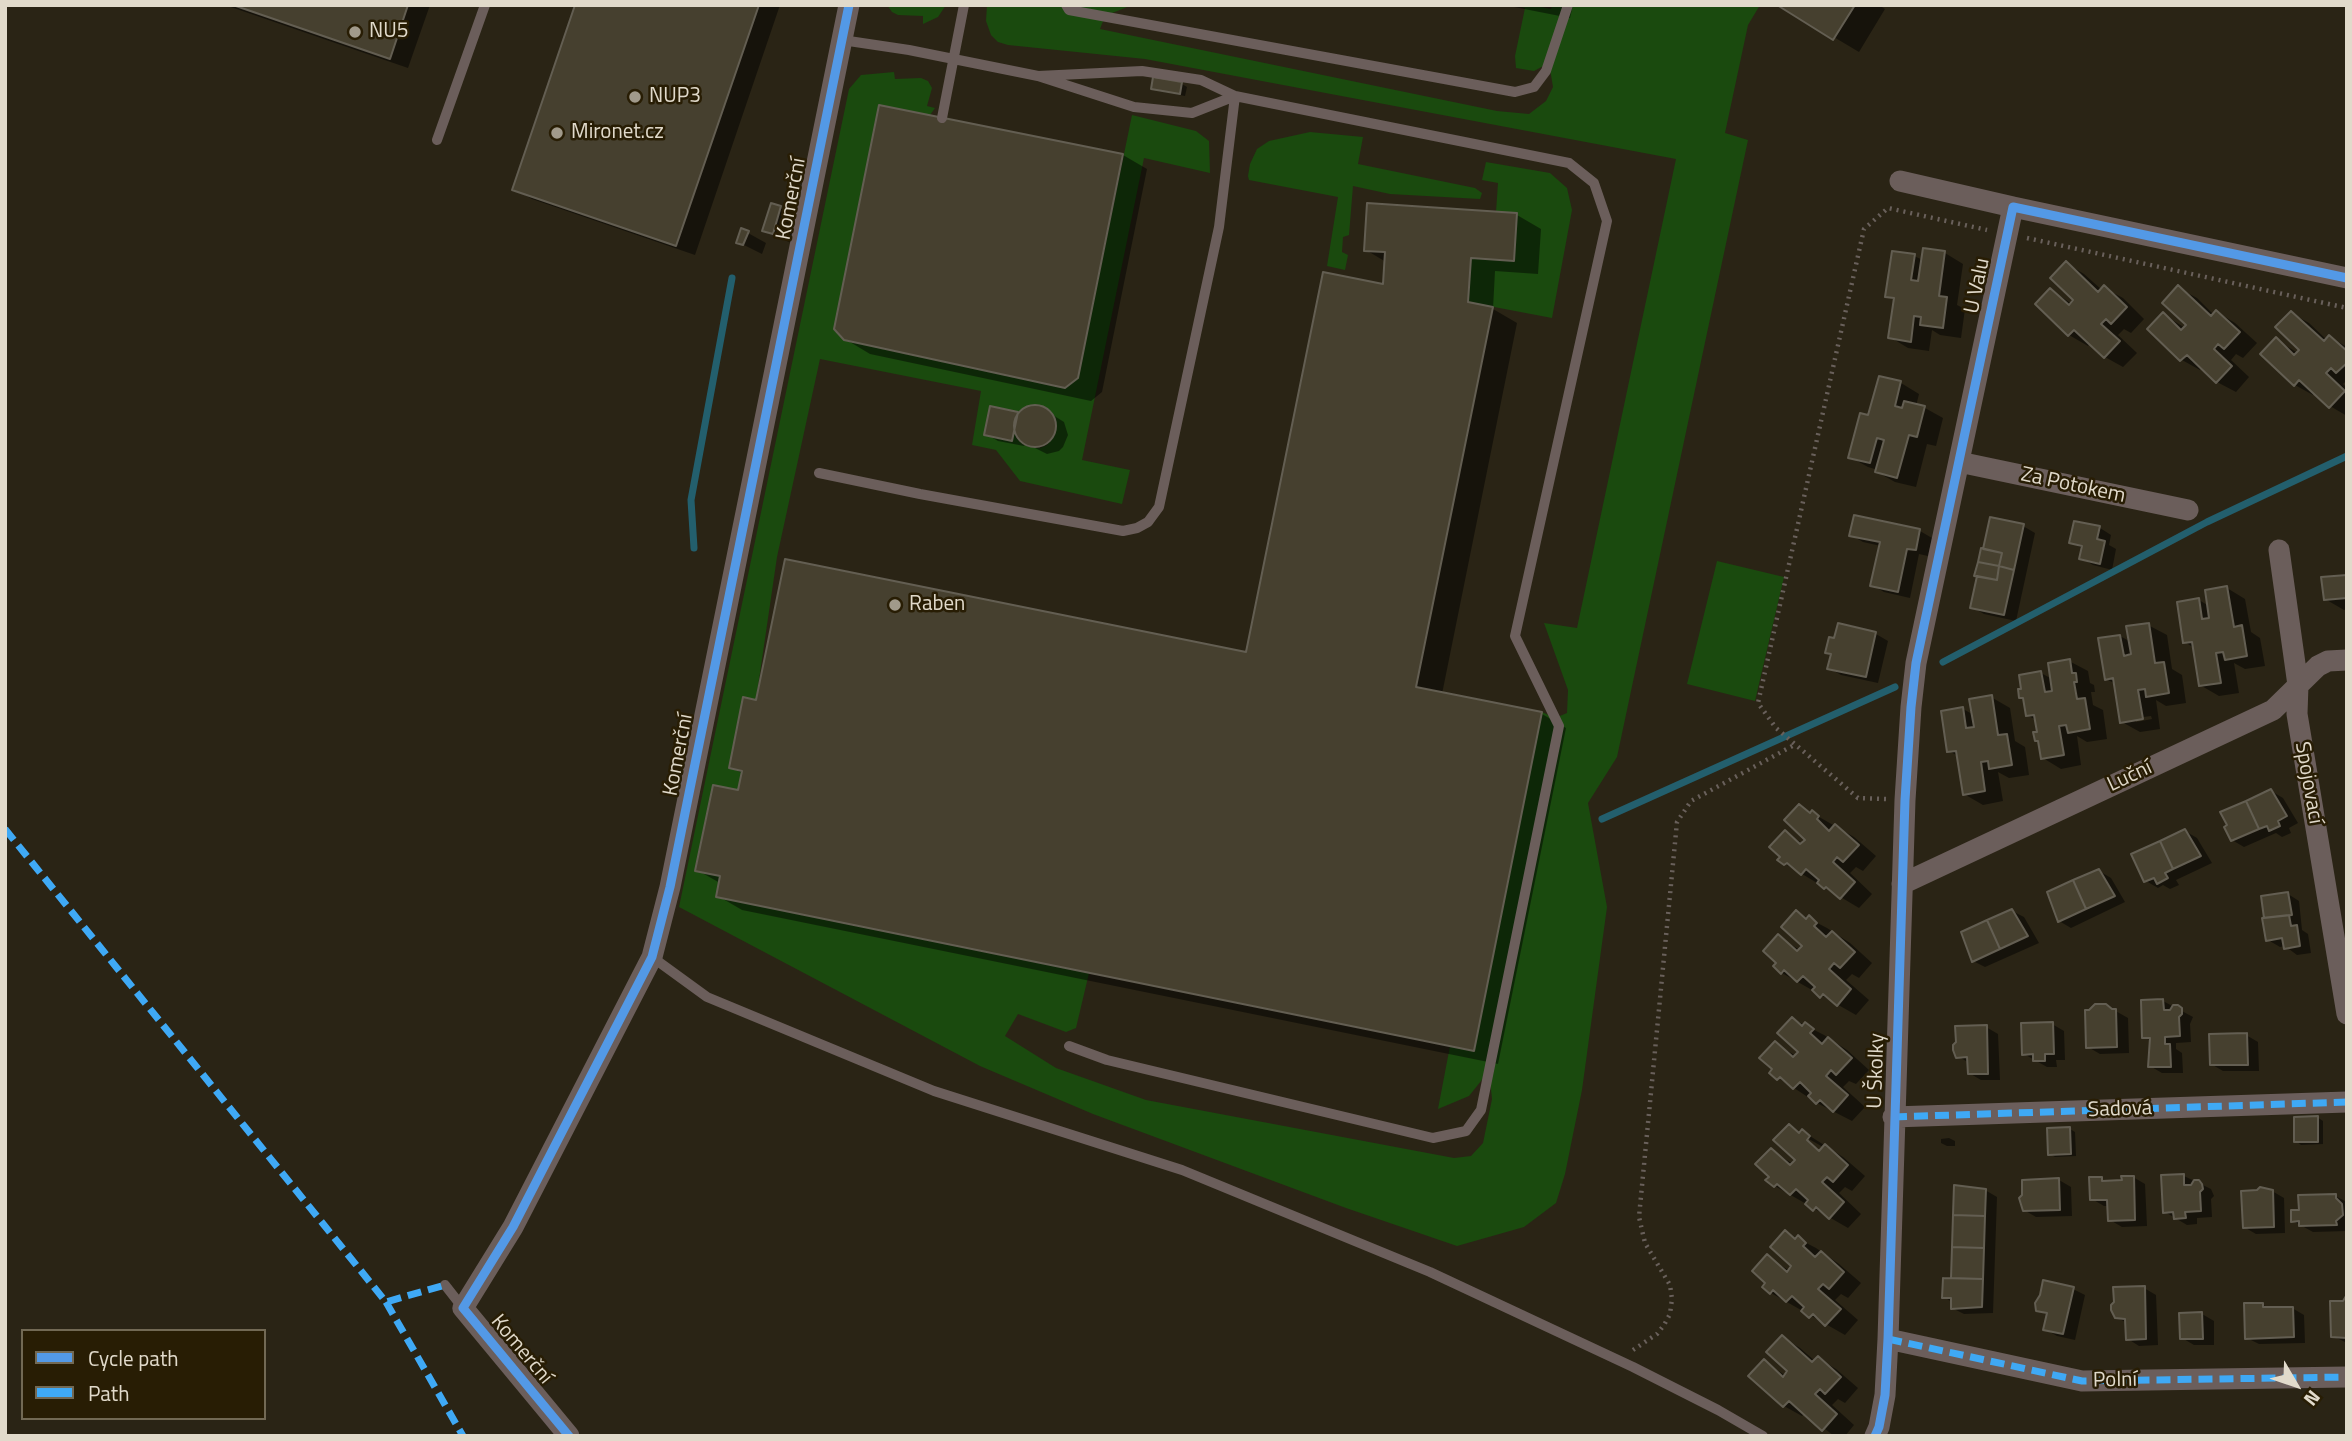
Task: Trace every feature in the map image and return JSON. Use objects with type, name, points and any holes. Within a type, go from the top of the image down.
[{"type":"street","name":"Komerční","points":[[569,1436],[463,1308],[513,1227],[652,957],[670,887],[849,5]]},
{"type":"street","points":[[1900,181],[2347,278]]},
{"type":"street","name":"U Valu","points":[[1911,707],[1916,663],[2013,207]]},
{"type":"street","name":"Za Potokem","points":[[1959,462],[2188,510]]},
{"type":"street","name":"Spojovací","points":[[2278,550],[2298,685],[2297,713],[2338,909],[2347,1014]]},
{"type":"street","name":"Luční","points":[[1902,884],[2273,710],[2318,666],[2328,661],[2347,660]]},
{"type":"street","name":"U Školky","points":[[1875,1436],[1885,1395],[1888,1339],[1893,1117],[1911,707]]},
{"type":"street","name":"Sadová","points":[[1893,1117],[2347,1102]]},
{"type":"street","name":"Polní","points":[[1888,1339],[2082,1381],[2347,1377]]},
{"type":"lane","points":[[437,140],[485,5]]},
{"type":"lane","points":[[942,118],[964,5]]},
{"type":"lane","points":[[1066,5],[1069,9],[1515,92],[1534,87],[1546,71],[1568,5]]},
{"type":"lane","points":[[842,40],[1038,76],[1134,107],[1192,113],[1235,96]]},
{"type":"lane","points":[[1038,76],[1142,71],[1201,80],[1235,96],[1569,163],[1594,183],[1607,221],[1515,636],[1559,726],[1480,1110],[1466,1131],[1433,1138],[1107,1060],[1069,1046]]},
{"type":"lane","points":[[819,473],[1123,531],[1148,522],[1159,507],[1219,227],[1235,96]]},
{"type":"lane","points":[[652,957],[707,997],[934,1091],[1182,1170],[1430,1272],[1618,1360],[1718,1410],[1763,1436]]},
{"type":"lane","points":[[445,1285],[463,1308]]},
{"type":"path","points":[[1905,800],[1858,798],[1776,728],[1758,703],[1864,229],[1888,208],[2347,308]]},
{"type":"path","points":[[1618,1360],[1657,1334],[1670,1314],[1672,1299],[1670,1285],[1645,1243],[1639,1217],[1676,822],[1691,801],[1793,742]]},
{"type":"green space","points":[[887,5],[946,5],[938,17],[923,24],[923,16],[898,15]]},
{"type":"green space","points":[[987,5],[1132,5],[1105,16],[1100,29],[1497,111],[1529,114],[1546,101],[1553,87],[1549,63],[1534,71],[1516,68],[1515,56],[1525,8],[1515,5],[1551,9],[1552,5],[1760,5],[1748,25],[1725,133],[1748,140],[1617,757],[1588,803],[1607,907],[1582,1090],[1565,1174],[1556,1203],[1524,1227],[1457,1246],[1346,1208],[1093,1114],[980,1066],[679,907],[849,89],[861,75],[894,72],[895,79],[921,78],[928,81],[932,88],[927,106],[935,108],[930,115],[879,105],[834,330],[844,340],[1065,388],[1078,378],[1132,115],[1196,131],[1209,141],[1210,173],[1144,158],[1082,460],[1130,470],[1122,504],[1020,481],[996,450],[972,445],[981,391],[820,359],[777,557],[756,700],[743,698],[729,767],[742,771],[738,790],[713,785],[695,871],[720,876],[716,897],[1089,973],[1076,1028],[1066,1032],[1018,1014],[1005,1036],[1056,1068],[1146,1100],[1454,1158],[1471,1156],[1483,1143],[1492,1099],[1489,1071],[1469,1096],[1438,1109],[1450,1046],[1474,1051],[1542,712],[1555,718],[1567,713],[1568,690],[1544,623],[1577,628],[1676,159],[1145,59],[1008,45],[998,42],[991,35],[986,21]],"holes":[[[1033,405],[1047,408],[1056,420],[1055,435],[1047,445],[1040,448],[1026,446],[1016,438],[1014,431],[1012,441],[990,406],[1018,413]]]},
{"type":"green space","points":[[1310,132],[1363,137],[1358,164],[1475,188],[1482,193],[1480,199],[1390,194],[1353,186],[1349,235],[1343,237],[1342,252],[1348,255],[1345,270],[1327,266],[1338,197],[1249,180],[1248,176],[1257,149],[1269,141]]},
{"type":"green space","points":[[1486,162],[1550,173],[1567,188],[1572,210],[1552,318],[1468,302],[1471,258],[1514,260],[1517,213],[1496,212],[1498,183],[1482,180]]},
{"type":"green space","points":[[1717,561],[1784,577],[1755,701],[1687,684]]},
{"type":"building","name":"NU5","points":[[233,5],[408,5],[390,59]]},
{"type":"building","name":"NUP3","points":[[575,5],[759,5],[676,246],[512,190]]},
{"type":"building","points":[[1777,5],[1855,5],[1833,40]]},
{"type":"building","points":[[1153,77],[1182,82],[1180,94],[1151,89]]},
{"type":"building","points":[[879,105],[1123,154],[1078,378],[1065,388],[844,340],[834,329]]},
{"type":"building","points":[[771,203],[781,206],[773,234],[762,231]]},
{"type":"building","name":"Raben","points":[[1367,203],[1517,213],[1514,261],[1471,258],[1468,302],[1493,307],[1416,687],[1542,712],[1474,1051],[716,897],[720,876],[695,871],[713,785],[738,790],[742,771],[729,768],[743,697],[756,700],[785,559],[1246,652],[1323,272],[1383,284],[1385,252],[1364,251]]},
{"type":"building","points":[[741,228],[749,231],[743,245],[736,243]]},
{"type":"building","points":[[1923,248],[1945,251],[1939,296],[1947,297],[1943,328],[1920,325],[1921,317],[1914,316],[1911,342],[1888,338],[1894,298],[1885,297],[1892,251],[1915,254],[1911,280],[1918,281]]},
{"type":"building","points":[[2066,261],[2098,292],[2104,285],[2127,307],[2111,324],[2106,319],[2101,324],[2120,341],[2104,358],[2074,330],[2068,336],[2035,304],[2050,288],[2069,305],[2073,300],[2050,278]]},
{"type":"building","points":[[2178,285],[2211,316],[2216,310],[2240,332],[2224,349],[2218,344],[2214,349],[2232,366],[2216,383],[2187,355],[2180,361],[2147,329],[2163,312],[2181,330],[2186,325],[2162,303]]},
{"type":"building","points":[[2291,311],[2324,341],[2329,335],[2347,351],[2347,363],[2336,373],[2331,368],[2326,373],[2345,391],[2329,408],[2299,380],[2294,386],[2260,354],[2276,337],[2294,355],[2299,350],[2275,327]]},
{"type":"building","points":[[1879,376],[1901,381],[1895,406],[1902,408],[1904,401],[1925,406],[1917,437],[1909,435],[1897,478],[1875,472],[1884,440],[1877,438],[1870,463],[1848,458],[1860,413],[1868,415]]},
{"type":"building","points":[[1035,405],[1050,411],[1056,426],[1050,441],[1035,447],[1020,441],[1014,426],[1020,411]]},
{"type":"building","points":[[990,406],[1018,412],[1012,441],[984,435]]},
{"type":"building","points":[[1854,515],[1920,529],[1916,550],[1907,549],[1898,592],[1870,586],[1880,542],[1849,536]]},
{"type":"building","points":[[1990,517],[2024,524],[2014,570],[1999,566],[2002,553],[1983,549]]},
{"type":"building","points":[[2074,521],[2100,526],[2097,539],[2105,541],[2100,564],[2079,559],[2082,546],[2069,543]]},
{"type":"building","points":[[1981,548],[2002,553],[1999,566],[1978,562]]},
{"type":"building","points":[[1978,562],[1999,566],[1997,580],[1974,576]]},
{"type":"building","points":[[1999,566],[2014,570],[2004,615],[1970,608],[1977,576],[1997,580]]},
{"type":"building","points":[[2347,575],[2347,598],[2324,600],[2321,577]]},
{"type":"building","points":[[2227,586],[2234,627],[2242,625],[2247,656],[2225,660],[2223,652],[2216,653],[2221,683],[2199,686],[2192,642],[2183,643],[2177,602],[2199,598],[2202,619],[2209,618],[2205,590]]},
{"type":"building","points":[[1838,623],[1876,632],[1866,677],[1827,669],[1831,654],[1825,653],[1829,637],[1834,638]]},
{"type":"building","points":[[2149,623],[2155,663],[2164,662],[2169,693],[2146,697],[2145,689],[2138,690],[2143,719],[2120,723],[2113,678],[2105,680],[2098,638],[2120,635],[2124,656],[2131,654],[2126,626]]},
{"type":"building","points":[[2070,659],[2072,673],[2076,673],[2077,682],[2074,682],[2077,699],[2085,698],[2090,729],[2068,733],[2066,725],[2059,726],[2064,755],[2041,759],[2038,741],[2035,741],[2033,732],[2037,732],[2034,715],[2026,716],[2023,698],[2019,698],[2019,675],[2041,671],[2045,692],[2052,691],[2048,663]]},
{"type":"building","points":[[1992,695],[1998,735],[2007,734],[2012,765],[1989,769],[1988,761],[1981,762],[1985,791],[1963,795],[1956,751],[1947,752],[1941,711],[1963,707],[1966,728],[1974,727],[1969,699]]},
{"type":"building","points":[[2271,789],[2287,816],[2278,821],[2280,826],[2269,831],[2267,826],[2259,829],[2246,801]]},
{"type":"building","points":[[2246,801],[2259,829],[2231,841],[2220,812]]},
{"type":"building","points":[[1799,804],[1819,816],[1817,819],[1829,831],[1835,824],[1859,845],[1843,862],[1837,857],[1833,862],[1855,882],[1840,899],[1817,883],[1819,880],[1806,869],[1801,875],[1787,863],[1784,865],[1777,860],[1780,857],[1769,847],[1785,830],[1800,844],[1805,840],[1784,820]]},
{"type":"building","points":[[2185,829],[2201,856],[2173,869],[2160,841]]},
{"type":"building","points":[[2160,841],[2173,869],[2165,873],[2168,878],[2157,884],[2154,878],[2144,882],[2131,854]]},
{"type":"building","points":[[2099,869],[2115,896],[2086,909],[2073,880]]},
{"type":"building","points":[[2073,880],[2086,909],[2058,922],[2047,892]]},
{"type":"building","points":[[2288,892],[2292,915],[2264,918],[2261,896]]},
{"type":"building","points":[[2012,909],[2028,936],[2000,949],[1987,920]]},
{"type":"building","points":[[1796,910],[1806,919],[1809,915],[1817,923],[1814,926],[1826,937],[1832,931],[1855,952],[1840,968],[1834,963],[1829,969],[1851,989],[1837,1006],[1823,994],[1820,998],[1812,990],[1815,987],[1803,976],[1797,982],[1784,970],[1781,974],[1773,966],[1776,963],[1763,951],[1778,934],[1797,951],[1802,946],[1781,927]]},
{"type":"building","points":[[2289,915],[2291,926],[2297,925],[2300,946],[2284,949],[2282,938],[2266,941],[2262,918]]},
{"type":"building","points":[[1987,920],[2000,949],[1972,962],[1961,932]]},
{"type":"building","points":[[2163,999],[2164,1010],[2170,1010],[2173,1005],[2182,1008],[2179,1017],[2180,1036],[2165,1037],[2165,1044],[2170,1044],[2171,1067],[2148,1067],[2150,1038],[2142,1038],[2141,1000]]},
{"type":"building","points":[[2095,1004],[2106,1004],[2116,1009],[2117,1047],[2086,1048],[2085,1010]]},
{"type":"building","points":[[1792,1017],[1802,1026],[1805,1022],[1814,1029],[1810,1033],[1822,1044],[1828,1037],[1852,1058],[1836,1075],[1831,1070],[1826,1076],[1848,1095],[1833,1112],[1820,1100],[1816,1104],[1808,1096],[1811,1093],[1800,1082],[1793,1089],[1780,1077],[1777,1080],[1769,1073],[1772,1069],[1759,1058],[1775,1041],[1793,1057],[1798,1052],[1777,1033]]},
{"type":"building","points":[[2053,1022],[2054,1054],[2045,1054],[2045,1061],[2033,1061],[2033,1054],[2022,1055],[2021,1023]]},
{"type":"building","points":[[1987,1025],[1988,1074],[1968,1074],[1967,1057],[1956,1058],[1953,1050],[1956,1042],[1955,1026]]},
{"type":"building","points":[[2247,1033],[2248,1065],[2210,1065],[2209,1034]]},
{"type":"building","points":[[2318,1116],[2318,1142],[2294,1142],[2294,1117]]},
{"type":"building","points":[[1789,1124],[1799,1133],[1802,1129],[1810,1136],[1807,1140],[1819,1151],[1825,1144],[1848,1165],[1833,1182],[1827,1177],[1822,1182],[1844,1202],[1829,1219],[1816,1207],[1813,1211],[1805,1204],[1808,1200],[1796,1189],[1790,1195],[1777,1184],[1774,1187],[1765,1180],[1769,1177],[1755,1164],[1771,1148],[1790,1165],[1795,1160],[1773,1140]]},
{"type":"building","points":[[2070,1127],[2071,1154],[2048,1155],[2047,1128]]},
{"type":"building","points":[[2184,1174],[2184,1185],[2191,1185],[2194,1180],[2199,1180],[2202,1184],[2201,1211],[2185,1212],[2186,1218],[2174,1219],[2173,1212],[2163,1213],[2161,1175]]},
{"type":"building","points":[[2121,1176],[2134,1176],[2135,1220],[2108,1221],[2107,1200],[2090,1200],[2089,1177],[2102,1177],[2102,1181],[2122,1180]]},
{"type":"building","points":[[2059,1178],[2060,1210],[2023,1211],[2019,1198],[2022,1195],[2022,1180]]},
{"type":"building","points":[[1954,1185],[1986,1189],[1985,1216],[1953,1215]]},
{"type":"building","points":[[2260,1187],[2273,1190],[2274,1227],[2243,1228],[2241,1191],[2257,1190]]},
{"type":"building","points":[[2336,1194],[2342,1204],[2343,1215],[2336,1221],[2337,1225],[2299,1226],[2299,1221],[2291,1222],[2291,1210],[2299,1210],[2298,1195]]},
{"type":"building","points":[[1953,1215],[1985,1216],[1984,1248],[1952,1247]]},
{"type":"building","points":[[1785,1230],[1795,1239],[1798,1235],[1806,1243],[1803,1246],[1815,1257],[1821,1251],[1844,1272],[1829,1289],[1823,1284],[1818,1289],[1841,1309],[1825,1326],[1813,1314],[1809,1318],[1801,1311],[1804,1307],[1792,1296],[1786,1302],[1773,1290],[1770,1294],[1762,1287],[1765,1283],[1752,1271],[1767,1254],[1787,1272],[1791,1266],[1770,1247]]},
{"type":"building","points":[[1952,1247],[1984,1248],[1983,1279],[1951,1278]]},
{"type":"building","points":[[1943,1278],[1983,1279],[1982,1307],[1951,1309],[1951,1298],[1942,1298]]},
{"type":"building","points":[[2043,1280],[2074,1287],[2063,1334],[2043,1330],[2047,1313],[2036,1311],[2035,1303]]},
{"type":"building","points":[[2145,1286],[2146,1339],[2126,1340],[2125,1319],[2115,1318],[2111,1310],[2114,1302],[2113,1287]]},
{"type":"building","points":[[2346,1296],[2347,1338],[2331,1337],[2330,1301],[2343,1301]]},
{"type":"building","points":[[2244,1303],[2263,1303],[2263,1307],[2293,1307],[2294,1337],[2245,1339]]},
{"type":"building","points":[[2202,1312],[2203,1339],[2180,1339],[2179,1313]]},
{"type":"building","points":[[1782,1335],[1812,1362],[1818,1356],[1841,1377],[1825,1394],[1820,1389],[1815,1394],[1837,1414],[1822,1431],[1789,1401],[1783,1407],[1748,1376],[1764,1359],[1783,1377],[1787,1371],[1766,1352]]},
{"type":"waterway","points":[[694,548],[691,500],[732,278]]},
{"type":"waterway","points":[[1943,662],[2207,522],[2347,456]]},
{"type":"waterway","points":[[1602,819],[1895,687]]},
{"type":"marked path","points":[[5,829],[386,1302],[445,1285]]},
{"type":"marked path","points":[[1893,1117],[2347,1102]]},
{"type":"marked path","points":[[386,1302],[463,1436]]},
{"type":"marked path","points":[[1888,1339],[2082,1381],[2347,1377]]},
{"type":"cycle path","points":[[569,1436],[463,1308],[513,1227],[652,957],[670,887],[849,5]]},
{"type":"cycle path","points":[[1875,1436],[1885,1395],[1888,1339],[1905,800],[1911,707],[1916,663],[2013,207],[2347,278]]},
{"type":"place","name":"NU5","points":[[355,32]]},
{"type":"place","name":"NUP3","points":[[635,97]]},
{"type":"place","name":"Mironet.cz","points":[[557,133]]},
{"type":"place","name":"Raben","points":[[895,605]]}]
